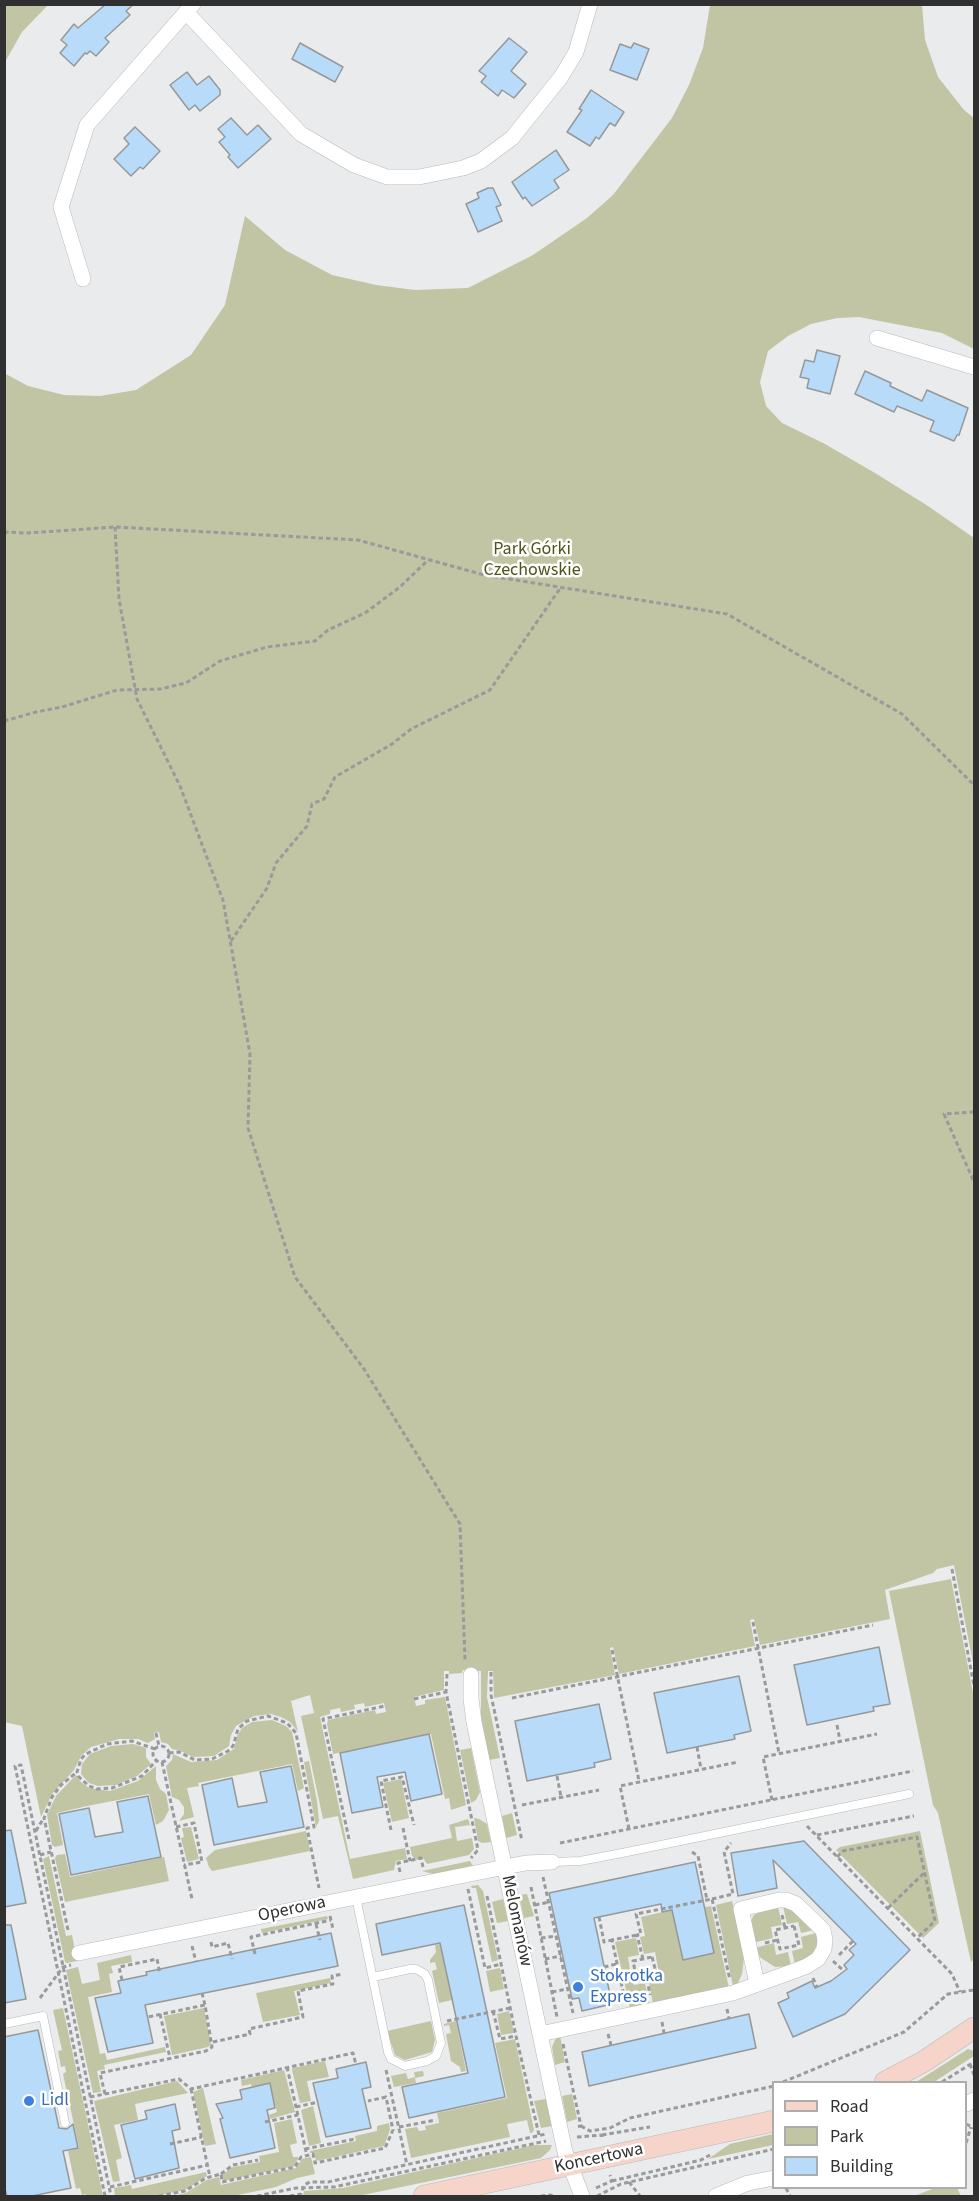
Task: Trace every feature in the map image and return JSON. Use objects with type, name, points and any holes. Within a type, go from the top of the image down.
[{"type":"street","points":[[83,279],[62,207],[87,124],[189,8],[301,134],[354,165],[387,177],[419,177],[463,168],[481,161],[512,138],[561,77],[576,52],[590,4]]},
{"type":"street","points":[[877,338],[975,367]]},
{"type":"street","name":"Melomanów","points":[[471,1674],[474,1722],[540,2034],[570,2165],[582,2196]]},
{"type":"street","name":"Operowa","points":[[79,1953],[505,1867],[552,1862]]},
{"type":"street","points":[[540,2034],[733,1993],[807,1966],[818,1959],[824,1949],[825,1940],[822,1930],[796,1904],[779,1900],[741,1909],[757,1984]]},
{"type":"street","points":[[887,2081],[923,2062],[974,2029]]},
{"type":"street","name":"Koncertowa","points":[[424,2196],[772,2121]]},
{"type":"street","points":[[716,2196],[748,2183],[772,2178]]},
{"type":"lane","points":[[552,1862],[580,1861],[622,1853],[909,1794]]},
{"type":"lane","points":[[356,1897],[373,1977],[391,2059],[405,2066],[427,2061],[436,2056],[440,2051],[441,2043],[428,1980],[421,1970],[410,1969],[373,1977]]},
{"type":"lane","points":[[4,2024],[44,2016],[65,2123]]},
{"type":"path","points":[[4,532],[26,533],[115,527],[358,540],[484,575],[727,614],[902,714],[975,785]]},
{"type":"path","points":[[115,527],[119,599],[137,699],[180,786],[223,900],[250,1054],[248,1128],[295,1277],[364,1369],[460,1524],[465,1668],[471,1674]]},
{"type":"path","points":[[4,721],[62,707],[117,690],[160,689],[186,683],[220,661],[267,647],[315,641],[328,630],[365,613],[400,588],[428,560]]},
{"type":"path","points":[[230,941],[267,888],[276,863],[307,826],[312,804],[324,799],[335,777],[392,744],[411,729],[490,690],[561,587]]},
{"type":"path","points":[[975,1112],[944,1114],[975,1182]]},
{"type":"path","points":[[952,1569],[975,1686]]},
{"type":"path","points":[[753,1622],[779,1754]]},
{"type":"path","points":[[512,1698],[873,1625]]},
{"type":"path","points":[[612,1650],[639,1781]]},
{"type":"path","points":[[491,1672],[490,1695],[522,1841]]},
{"type":"path","points":[[447,1674],[446,1692],[478,1850],[472,1857],[462,1859]]},
{"type":"path","points":[[414,1700],[446,1692]]},
{"type":"path","points":[[349,1839],[323,1719],[385,1706]]},
{"type":"path","points":[[168,1752],[178,1752],[195,1760],[212,1759],[233,1746],[238,1729],[247,1722],[268,1716],[287,1723],[296,1734],[314,1827],[307,1828],[319,1888],[328,1886]]},
{"type":"path","points":[[837,1725],[840,1741]]},
{"type":"path","points":[[156,1733],[157,1748],[153,1753],[156,1761]]},
{"type":"path","points":[[772,1800],[763,1757],[877,1734]]},
{"type":"path","points":[[35,1832],[44,1818],[52,1797],[61,1785],[77,1772],[81,1759],[86,1754],[107,1744],[132,1741],[157,1748],[164,1747],[168,1752],[168,1758],[162,1762],[156,1761]]},
{"type":"path","points":[[697,1747],[702,1769]]},
{"type":"path","points":[[77,1772],[89,1786],[97,1789],[112,1788],[142,1776],[156,1761]]},
{"type":"path","points":[[162,1762],[192,1899]]},
{"type":"path","points":[[629,1829],[620,1786],[738,1762]]},
{"type":"path","points":[[105,2196],[15,1766],[21,1765],[111,2196]]},
{"type":"path","points":[[560,1843],[913,1771]]},
{"type":"path","points":[[557,1776],[561,1797]]},
{"type":"path","points":[[391,1830],[381,1781],[402,1777],[414,1825]]},
{"type":"path","points":[[522,1805],[599,1790]]},
{"type":"path","points":[[817,1836],[914,1815]]},
{"type":"path","points":[[44,1818],[68,1930]]},
{"type":"path","points":[[176,1827],[194,1823],[202,1862],[184,1865]]},
{"type":"path","points":[[807,1826],[954,1977],[960,1992]]},
{"type":"path","points":[[403,1828],[410,1861]]},
{"type":"path","points":[[837,1857],[843,1851],[916,1837],[935,1921],[917,1938]]},
{"type":"path","points":[[599,1917],[604,1942],[641,1934],[636,1914],[733,1894],[724,1852],[734,1841]]},
{"type":"path","points":[[689,1850],[698,1856],[707,1900]]},
{"type":"path","points":[[40,1855],[51,1852]]},
{"type":"path","points":[[400,1872],[398,1863],[421,1858],[423,1867],[433,1865]]},
{"type":"path","points":[[888,1908],[924,1872]]},
{"type":"path","points":[[309,1874],[316,1873]]},
{"type":"path","points":[[543,1877],[577,2026]]},
{"type":"path","points":[[467,1884],[485,1968],[501,1964]]},
{"type":"path","points":[[531,1887],[580,2126]]},
{"type":"path","points":[[488,1896],[510,2008],[539,2135]]},
{"type":"path","points":[[712,1899],[733,1993]]},
{"type":"path","points":[[535,1905],[549,1902]]},
{"type":"path","points":[[329,1912],[333,1929]]},
{"type":"path","points":[[255,1954],[251,1938],[331,1920]]},
{"type":"path","points":[[316,1924],[320,1940]]},
{"type":"path","points":[[794,1926],[799,1945],[780,1949],[775,1930],[794,1926]]},
{"type":"path","points":[[637,1935],[643,1959]]},
{"type":"path","points":[[541,1938],[556,1936]]},
{"type":"path","points":[[210,1937],[212,1947],[228,1943],[232,1959]]},
{"type":"path","points":[[612,1940],[628,2016]]},
{"type":"path","points":[[191,1941],[196,1962]]},
{"type":"path","points":[[833,1961],[853,1941]]},
{"type":"path","points":[[545,1959],[561,1956]]},
{"type":"path","points":[[652,1956],[657,1976],[637,1981],[635,1971],[633,1961],[652,1956]]},
{"type":"path","points":[[122,1980],[119,1967],[157,1959],[160,1974]]},
{"type":"path","points":[[604,1966],[617,1964]]},
{"type":"path","points":[[40,1998],[63,1967]]},
{"type":"path","points":[[619,1974],[635,1971]]},
{"type":"path","points":[[213,2042],[250,2034],[249,2029],[303,2017],[298,1991],[333,1984],[332,1976],[343,1974]]},
{"type":"path","points":[[319,1987],[320,1992]]},
{"type":"path","points":[[552,1992],[567,1989]]},
{"type":"path","points":[[785,2081],[904,2032],[948,1994],[975,1990]]},
{"type":"path","points":[[105,2094],[100,2073],[210,2049],[213,2042],[202,1993]]},
{"type":"path","points":[[148,2017],[205,2005]]},
{"type":"path","points":[[437,2023],[510,2008]]},
{"type":"path","points":[[494,2011],[500,2039],[516,2036]]},
{"type":"path","points":[[160,2014],[170,2058]]},
{"type":"path","points":[[191,2089],[354,2053],[356,2065]]},
{"type":"path","points":[[944,2081],[975,2062]]},
{"type":"path","points":[[970,2064],[975,2075]]},
{"type":"path","points":[[287,2067],[307,2156]]},
{"type":"path","points":[[386,2069],[407,2165]]},
{"type":"path","points":[[90,2097],[179,2079],[191,2089],[210,2177]]},
{"type":"path","points":[[290,2196],[301,2194],[303,2185],[310,2182],[328,2182],[580,2126],[590,2131],[610,2130],[630,2118],[772,2086]]},
{"type":"path","points":[[221,2174],[222,2182],[295,2167],[301,2157],[313,2154],[315,2163],[385,2148],[393,2130],[386,2097],[368,2101]]},
{"type":"path","points":[[296,2107],[318,2102]]},
{"type":"path","points":[[265,2122],[298,2115]]},
{"type":"path","points":[[399,2127],[436,2120]]},
{"type":"path","points":[[170,2144],[202,2138]]},
{"type":"path","points":[[305,2150],[355,2139]]},
{"type":"path","points":[[404,2151],[409,2150]]},
{"type":"path","points":[[595,2196],[629,2182],[772,2150]]},
{"type":"path","points":[[159,2196],[185,2191],[210,2177],[221,2174],[233,2165],[258,2160]]},
{"type":"path","points":[[109,2187],[208,2165]]},
{"type":"path","points":[[629,2182],[640,2196]]},
{"type":"path","points":[[541,2196],[553,2196]]},
{"type":"green space","points":[[5,4],[48,5],[22,32],[5,62]]},
{"type":"green space","name":"Park Górki Czechowskie","points":[[710,5],[922,5],[925,40],[938,77],[964,110],[974,118],[974,349],[942,333],[859,317],[837,318],[811,324],[788,336],[768,351],[760,382],[766,406],[782,423],[825,444],[875,473],[974,538],[974,1668],[954,1565],[937,1569],[933,1573],[885,1590],[890,1619],[760,1645],[754,1619],[750,1620],[755,1646],[619,1674],[613,1647],[610,1648],[615,1675],[494,1698],[493,1671],[488,1671],[487,1697],[500,1758],[489,1760],[481,1716],[481,1671],[463,1670],[462,1673],[449,1674],[449,1671],[444,1671],[444,1690],[414,1697],[416,1706],[425,1704],[425,1700],[445,1697],[466,1805],[451,1810],[449,1798],[445,1799],[431,1734],[333,1754],[328,1720],[375,1710],[376,1714],[386,1712],[384,1703],[365,1707],[364,1703],[354,1705],[355,1709],[341,1712],[340,1708],[330,1710],[330,1714],[320,1717],[350,1859],[405,1848],[407,1859],[396,1861],[394,1870],[353,1879],[338,1816],[323,1819],[301,1716],[314,1713],[310,1695],[291,1701],[298,1732],[290,1722],[281,1717],[271,1714],[254,1716],[236,1726],[229,1746],[214,1756],[193,1757],[172,1749],[168,1744],[161,1742],[159,1732],[154,1733],[155,1739],[148,1743],[138,1739],[119,1739],[91,1747],[81,1756],[74,1770],[52,1794],[41,1817],[22,1726],[4,1722],[4,373],[28,386],[64,395],[100,396],[136,390],[191,355],[225,305],[245,216],[285,250],[332,275],[376,285],[415,290],[468,288],[533,255],[587,218],[613,195],[672,118],[689,85],[703,48]]},
{"type":"green space","points":[[951,1579],[974,1698],[974,1959],[971,1962],[938,1813],[933,1805],[889,1591]]},
{"type":"green space","points":[[272,1720],[286,1726],[292,1732],[304,1788],[298,1791],[292,1764],[198,1783],[199,1786],[187,1788],[194,1817],[179,1821],[184,1814],[184,1807],[179,1800],[172,1797],[166,1766],[172,1760],[173,1754],[191,1762],[217,1760],[234,1749],[237,1736],[242,1728],[252,1722]]},
{"type":"green space","points":[[133,1744],[146,1748],[146,1757],[151,1764],[137,1776],[116,1785],[98,1786],[89,1783],[81,1774],[82,1764],[90,1754],[111,1746]]},
{"type":"green space","points":[[471,1748],[480,1792],[476,1800],[471,1803],[460,1750]]},
{"type":"green space","points":[[309,1761],[317,1801],[319,1821],[316,1827],[304,1762]]},
{"type":"green space","points":[[156,1766],[156,1780],[160,1789],[166,1794],[169,1810],[163,1821],[156,1825],[149,1794],[87,1806],[57,1813],[63,1845],[55,1847],[52,1845],[47,1815],[56,1796],[76,1775],[89,1788],[110,1791],[138,1781]]},
{"type":"green space","points":[[401,1779],[409,1818],[392,1822],[383,1783]]},
{"type":"green space","points":[[512,1813],[517,1835],[506,1838],[502,1816]]},
{"type":"green space","points":[[474,1818],[487,1824],[491,1842],[478,1841]]},
{"type":"green space","points":[[468,1819],[470,1825],[455,1827],[457,1841],[472,1838],[474,1849],[469,1855],[427,1864],[423,1858],[417,1860],[412,1856],[410,1847],[452,1838],[449,1825]]},
{"type":"green space","points":[[191,1827],[199,1859],[187,1862],[181,1838],[184,1837],[182,1828]]},
{"type":"green space","points":[[306,1831],[310,1851],[212,1871],[206,1858],[215,1850]]},
{"type":"green space","points":[[920,1831],[939,1923],[923,1938],[836,1850],[840,1847]]},
{"type":"green space","points":[[65,1854],[70,1877],[164,1857],[169,1881],[65,1902],[55,1858],[57,1855]]},
{"type":"green space","points":[[49,1856],[66,1936],[72,1935],[77,1961],[65,1962],[43,1859]]},
{"type":"green space","points":[[470,1861],[473,1866],[433,1874],[422,1871]]},
{"type":"green space","points":[[478,1885],[483,1891],[498,1960],[492,1962],[476,1888],[471,1886]]},
{"type":"green space","points":[[527,1894],[534,1916],[524,1918],[519,1895]]},
{"type":"green space","points":[[503,1899],[508,1921],[497,1923],[492,1902]]},
{"type":"green space","points":[[732,1901],[744,1958],[742,1974],[737,1985],[733,1986],[716,1905]]},
{"type":"green space","points":[[711,1906],[729,1988],[653,2004],[649,1982],[660,1979],[655,1952],[644,1954],[640,1937],[645,1936],[641,1917],[672,1910],[683,1959],[714,1953],[705,1907]]},
{"type":"green space","points":[[783,1906],[791,1908],[814,1930],[801,1933],[798,1922],[787,1924]]},
{"type":"green space","points":[[778,1907],[782,1925],[771,1927],[773,1938],[753,1943],[750,1925],[753,1916]]},
{"type":"green space","points":[[327,1916],[328,1919],[262,1933],[261,1929]]},
{"type":"green space","points":[[816,1933],[819,1943],[812,1957],[795,1965],[792,1951],[803,1948],[801,1937]]},
{"type":"green space","points":[[636,1938],[639,1955],[628,1957],[630,1970],[622,1971],[615,1942]]},
{"type":"green space","points":[[774,1943],[776,1955],[788,1952],[791,1966],[775,1967],[756,1952],[755,1948]]},
{"type":"green space","points":[[440,1944],[452,2000],[439,2003],[432,1971],[437,1969],[435,1962],[430,1963],[430,1960],[436,1952],[435,1945]]},
{"type":"green space","points":[[131,1955],[132,1962],[111,1966],[113,1973],[109,1974],[112,1992],[88,1997],[100,2054],[105,2053],[107,2060],[165,2047],[166,2052],[104,2065],[105,2069],[97,2071],[101,2092],[93,2093],[66,1970],[78,1967],[82,1984],[100,1980],[97,1963]]},
{"type":"green space","points":[[500,1968],[504,1989],[490,1992],[486,1971]]},
{"type":"green space","points":[[631,1974],[634,1985],[645,1983],[649,2004],[630,2009],[623,1976]]},
{"type":"green space","points":[[330,1978],[331,1983],[294,1991],[300,2015],[263,2022],[256,1993]]},
{"type":"green space","points":[[63,2008],[103,2196],[82,2195],[80,2188],[76,2189],[68,2151],[79,2148],[63,2074],[66,2072],[65,2066],[61,2067],[58,2051],[62,2050],[53,2010]]},
{"type":"green space","points":[[204,2008],[211,2044],[208,2047],[172,2055],[164,2016]]},
{"type":"green space","points":[[509,2011],[514,2033],[501,2035],[497,2014]]},
{"type":"green space","points":[[431,2021],[435,2040],[432,2052],[405,2060],[395,2055],[387,2031]]},
{"type":"green space","points":[[456,2021],[466,2071],[461,2072],[460,2067],[451,2061],[446,2034],[451,2033],[449,2025],[444,2026],[444,2024]]},
{"type":"green space","points":[[560,2036],[565,2062],[555,2065],[552,2047]]},
{"type":"green space","points":[[515,2039],[534,2130],[532,2133],[530,2133],[527,2120],[507,2124],[510,2137],[411,2158],[405,2129],[417,2127],[419,2131],[426,2130],[425,2126],[439,2123],[437,2113],[507,2098],[495,2043]]},
{"type":"green space","points":[[968,2049],[974,2051],[974,2056],[936,2081],[918,2081]]},
{"type":"green space","points":[[325,2061],[329,2077],[307,2081],[311,2101],[300,2103],[293,2068]]},
{"type":"green space","points":[[284,2070],[295,2112],[270,2119],[269,2115],[277,2112],[270,2083],[252,2087],[251,2084],[242,2086],[241,2080]]},
{"type":"green space","points":[[423,2071],[424,2076],[415,2078],[416,2083],[394,2087],[391,2076],[406,2073],[408,2079],[415,2077],[414,2072]]},
{"type":"green space","points":[[177,2081],[188,2093],[135,2104],[138,2120],[114,2125],[122,2158],[116,2160],[120,2181],[113,2182],[94,2101]]},
{"type":"green space","points":[[203,2088],[216,2144],[205,2146],[193,2092]]},
{"type":"green space","points":[[572,2094],[577,2119],[567,2122],[562,2096]]},
{"type":"green space","points":[[546,2099],[552,2126],[541,2128],[534,2101]]},
{"type":"green space","points":[[313,2106],[321,2143],[309,2146],[301,2110]]},
{"type":"green space","points":[[292,2119],[297,2143],[290,2145],[293,2157],[298,2157],[294,2166],[223,2181],[222,2175],[233,2167],[260,2162],[259,2156],[279,2152],[274,2123]]},
{"type":"green space","points":[[389,2123],[390,2130],[384,2146],[316,2161],[314,2153],[310,2153],[310,2151],[356,2141],[355,2136],[377,2131],[377,2126]]},
{"type":"green space","points":[[772,2134],[772,2145],[708,2159],[730,2144]]},
{"type":"green space","points":[[534,2145],[552,2145],[541,2158],[358,2196],[303,2196],[304,2191],[343,2188]]},
{"type":"green space","points":[[311,2157],[315,2174],[297,2178],[276,2187],[233,2196],[173,2196],[186,2193],[207,2180],[219,2177],[221,2185],[296,2168],[302,2159]]},
{"type":"green space","points":[[206,2172],[207,2176],[185,2190],[154,2196],[115,2196],[114,2188],[131,2185],[132,2189]]},
{"type":"green space","points":[[932,2189],[958,2189],[961,2196],[914,2196]]},
{"type":"building","points":[[106,4],[134,4],[126,11],[130,15],[105,38],[109,42],[96,56],[90,51],[85,53],[74,66],[60,53],[67,45],[61,40],[74,24],[78,28]]},
{"type":"building","points":[[509,38],[527,52],[511,71],[526,84],[514,98],[502,90],[498,96],[481,82],[486,76],[479,71]]},
{"type":"building","points":[[300,43],[343,67],[335,82],[292,59]]},
{"type":"building","points":[[634,43],[649,49],[637,80],[610,70],[620,44],[631,48]]},
{"type":"building","points":[[187,72],[197,85],[209,76],[220,90],[220,95],[200,111],[195,105],[189,110],[170,85]]},
{"type":"building","points":[[591,90],[624,112],[615,126],[610,123],[599,139],[596,137],[590,146],[567,132],[582,110],[579,109]]},
{"type":"building","points":[[231,118],[247,135],[258,125],[271,139],[238,168],[219,142],[225,137],[218,129]]},
{"type":"building","points":[[135,127],[160,151],[143,169],[140,167],[131,176],[114,159],[129,144],[124,138]]},
{"type":"building","points":[[556,150],[569,170],[554,180],[559,188],[532,206],[525,197],[523,199],[512,182]]},
{"type":"building","points":[[493,188],[501,205],[496,207],[502,221],[478,232],[466,204],[479,198],[477,193]]},
{"type":"building","points":[[817,350],[840,356],[830,394],[807,388],[809,379],[800,377],[805,360],[814,362]]},
{"type":"building","points":[[865,371],[922,401],[927,390],[968,408],[959,435],[954,441],[930,431],[934,421],[897,406],[894,412],[855,394]]},
{"type":"building","points":[[879,1647],[890,1704],[873,1707],[874,1711],[807,1725],[794,1665]]},
{"type":"building","points":[[739,1676],[751,1731],[734,1735],[735,1739],[667,1753],[654,1693]]},
{"type":"building","points":[[599,1704],[611,1759],[594,1763],[595,1767],[527,1781],[515,1721]]},
{"type":"building","points":[[429,1734],[442,1794],[411,1801],[405,1772],[377,1777],[383,1807],[352,1813],[340,1753]]},
{"type":"building","points":[[291,1766],[304,1827],[214,1845],[202,1785],[232,1778],[238,1807],[267,1802],[260,1772]]},
{"type":"building","points":[[148,1796],[161,1857],[71,1875],[59,1814],[89,1808],[95,1837],[123,1832],[117,1802]]},
{"type":"building","points":[[11,1830],[26,1903],[4,1907],[4,1831]]},
{"type":"building","points":[[804,1841],[910,1950],[845,2014],[793,2037],[778,2003],[789,1998],[787,1993],[812,1981],[815,1988],[831,1981],[847,1969],[844,1965],[854,1955],[849,1950],[856,1944],[773,1860],[777,1888],[738,1896],[731,1853]]},
{"type":"building","points":[[695,1862],[714,1953],[683,1960],[672,1910],[662,1912],[661,1904],[594,1918],[612,2004],[582,2011],[579,1998],[572,1999],[549,1893]]},
{"type":"building","points":[[464,1905],[505,2097],[409,2118],[402,2087],[468,2073],[440,1943],[382,1955],[376,1924]]},
{"type":"building","points":[[4,1925],[11,1925],[26,1999],[4,2003]]},
{"type":"building","points":[[331,1933],[338,1966],[145,2005],[153,2043],[108,2052],[95,1998],[121,1993],[118,1981],[147,1975],[146,1972]]},
{"type":"building","points":[[749,2014],[756,2048],[589,2086],[582,2052]]},
{"type":"building","name":"Lidl","points":[[38,2030],[59,2128],[67,2129],[73,2124],[78,2148],[63,2151],[71,2188],[32,2196],[7,2196],[4,2185],[4,2037]]},
{"type":"building","points":[[366,2062],[371,2087],[362,2089],[371,2128],[326,2137],[313,2083],[338,2078],[336,2069]]},
{"type":"building","points":[[270,2083],[275,2108],[267,2110],[275,2148],[230,2158],[220,2119],[223,2118],[216,2104],[242,2099],[240,2090]]},
{"type":"building","points":[[175,2104],[180,2129],[172,2131],[179,2168],[135,2179],[121,2125],[147,2119],[145,2111]]},
{"type":"place","name":"Stokrotka Express","points":[[578,1987]]},
{"type":"place","name":"Lidl","points":[[29,2101]]}]
